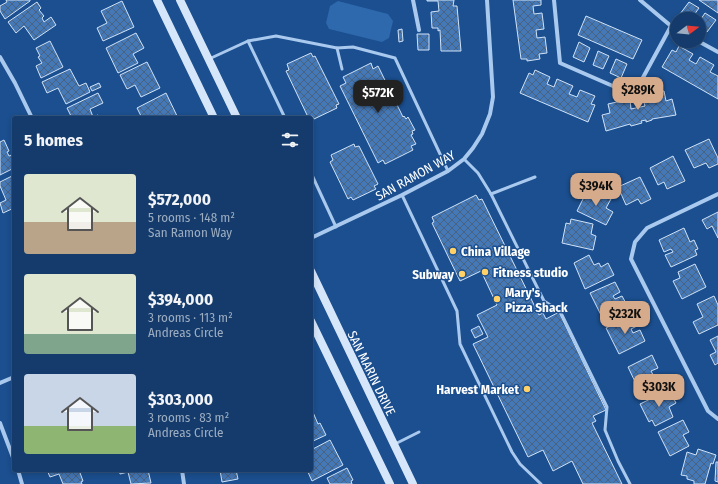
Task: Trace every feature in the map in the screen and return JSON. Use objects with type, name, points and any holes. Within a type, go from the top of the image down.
[{"type":"main road","points":[[157,0],[213,116]]},
{"type":"main road","points":[[180,0],[236,116]]},
{"type":"main road","name":"SAN MARIN DRIVE","points":[[313,275],[413,484]]},
{"type":"main road","points":[[313,325],[390,484]]},
{"type":"street","points":[[412,0],[419,30]]},
{"type":"street","name":"SAN RAMON WAY","points":[[313,237],[402,195],[448,171],[464,159],[482,134],[490,114],[493,97],[487,0]]},
{"type":"street","points":[[554,0],[560,63],[622,90],[631,88],[640,83],[670,28]]},
{"type":"street","points":[[640,0],[670,25]]},
{"type":"street","points":[[706,45],[718,52]]},
{"type":"street","points":[[0,57],[31,116]]},
{"type":"street","points":[[718,194],[647,228],[635,242],[631,259],[708,411],[718,419]]},
{"type":"street","points":[[0,383],[12,378]]},
{"type":"street","points":[[0,423],[12,455]]},
{"type":"street","points":[[19,472],[22,484]]},
{"type":"street","points":[[182,472],[184,484]]},
{"type":"lane","points":[[208,59],[248,41],[276,36],[337,48],[353,47],[395,58],[448,171]]},
{"type":"lane","points":[[248,41],[284,116]]},
{"type":"lane","points":[[337,48],[342,69]]},
{"type":"lane","points":[[464,159],[478,173],[491,194],[544,301],[560,311],[607,407],[605,430],[618,461],[630,484]]},
{"type":"lane","points":[[313,177],[336,227]]},
{"type":"lane","points":[[491,194],[535,177]]},
{"type":"lane","points":[[402,195],[457,311],[460,344],[512,452],[520,464],[541,484]]},
{"type":"lane","points":[[394,445],[419,432]]},
{"type":"shaded area","points":[[338,1],[388,14],[393,21],[389,38],[382,42],[329,29],[326,23],[330,6]]},
{"type":"building","points":[[6,0],[30,1],[5,19],[0,11],[0,6],[7,2]]},
{"type":"building","points":[[427,0],[454,0],[453,6],[457,6],[461,51],[441,51],[440,30],[438,31],[438,28],[432,28],[431,12],[439,11],[438,1]]},
{"type":"building","points":[[513,0],[541,0],[541,5],[533,6],[534,14],[542,13],[544,29],[536,30],[537,38],[545,37],[547,53],[539,54],[540,59],[527,61],[527,59],[521,59]]},
{"type":"building","points":[[699,0],[718,0],[718,13]]},
{"type":"building","points":[[122,1],[134,27],[103,41],[97,28],[107,23],[101,11]]},
{"type":"building","points":[[37,2],[41,8],[39,10],[44,16],[42,18],[44,22],[51,17],[56,25],[34,40],[24,26],[16,33],[8,22]]},
{"type":"building","points":[[689,2],[699,8],[696,12],[682,12]]},
{"type":"building","points":[[706,14],[716,20],[707,32],[706,31]]},
{"type":"building","points":[[586,16],[642,40],[633,59],[578,35]]},
{"type":"building","points":[[402,29],[403,41],[399,42],[398,30]]},
{"type":"building","points":[[136,33],[144,48],[133,54],[138,63],[118,73],[106,48]]},
{"type":"building","points":[[417,34],[429,34],[429,50],[418,50]]},
{"type":"building","points":[[50,41],[63,67],[41,78],[36,66],[42,63],[38,57],[40,56],[36,48]]},
{"type":"building","points":[[579,42],[590,48],[584,62],[573,57]]},
{"type":"building","points":[[678,48],[682,48],[693,54],[689,60],[696,64],[700,57],[714,65],[710,72],[718,76],[718,99],[662,67],[672,50],[676,52]]},
{"type":"building","points":[[598,51],[609,56],[603,69],[593,65]]},
{"type":"building","points":[[311,53],[313,57],[315,56],[339,104],[336,105],[337,108],[314,119],[313,116],[308,116],[286,71],[289,70],[287,64]]},
{"type":"building","points":[[616,59],[627,64],[621,78],[610,73]]},
{"type":"building","points":[[147,62],[160,88],[141,97],[135,85],[127,89],[120,75]]},
{"type":"building","points":[[371,63],[373,69],[378,66],[403,117],[404,116],[406,119],[408,117],[415,130],[412,131],[413,134],[411,135],[416,144],[411,146],[413,150],[385,164],[383,160],[378,163],[340,86],[346,83],[343,77]]},
{"type":"building","points":[[70,69],[79,86],[86,83],[90,92],[66,104],[58,88],[47,93],[42,82]]},
{"type":"building","points":[[535,70],[550,77],[547,84],[554,87],[557,79],[573,86],[569,94],[577,97],[580,90],[595,96],[591,104],[595,105],[588,122],[520,93],[529,73],[533,75]]},
{"type":"building","points":[[99,83],[101,87],[92,91],[90,87]]},
{"type":"building","points":[[664,91],[666,101],[672,99],[676,115],[652,119],[646,122],[646,120],[641,121],[642,123],[631,126],[630,124],[606,131],[602,115],[610,113],[608,104],[630,99],[631,109],[645,106],[642,96]]},
{"type":"building","points":[[98,93],[103,103],[90,109],[93,116],[71,116],[67,108]]},
{"type":"building","points":[[166,93],[177,116],[141,116],[137,108]]},
{"type":"building","points":[[709,139],[718,158],[718,164],[709,168],[706,163],[694,168],[685,150]]},
{"type":"building","points":[[4,140],[9,151],[7,152],[9,156],[12,155],[12,169],[0,175],[0,142]]},
{"type":"building","points":[[354,144],[355,147],[359,146],[378,184],[374,186],[376,189],[353,200],[351,197],[348,199],[330,162],[333,160],[331,155]]},
{"type":"building","points":[[673,156],[685,181],[667,189],[664,182],[658,185],[650,168]]},
{"type":"building","points":[[12,176],[12,209],[3,213],[0,203],[6,200],[0,186],[0,182]]},
{"type":"building","points":[[640,177],[651,199],[641,204],[638,199],[626,205],[618,187]]},
{"type":"building","points":[[592,190],[611,199],[606,208],[613,212],[606,225],[577,211],[586,193],[589,194]]},
{"type":"building","points":[[476,195],[479,200],[482,199],[539,315],[543,313],[546,319],[559,312],[606,410],[593,416],[596,421],[592,423],[622,484],[583,484],[572,461],[553,471],[543,450],[528,457],[473,344],[488,337],[477,315],[497,305],[481,271],[460,281],[432,223],[434,222],[432,217]]},
{"type":"building","points":[[718,212],[718,238],[712,226],[707,229],[702,220]]},
{"type":"building","points":[[571,219],[593,224],[591,234],[596,236],[593,250],[562,243],[566,223],[570,224]]},
{"type":"building","points":[[684,228],[690,242],[694,240],[698,249],[695,250],[697,255],[671,267],[665,255],[673,252],[671,249],[664,252],[659,240]]},
{"type":"building","points":[[589,255],[594,265],[599,263],[601,267],[608,263],[614,275],[585,289],[574,263]]},
{"type":"building","points":[[695,264],[706,287],[682,299],[673,281],[680,278],[678,272]]},
{"type":"building","points":[[615,282],[620,292],[613,296],[615,299],[622,296],[628,307],[603,319],[590,293]]},
{"type":"building","points":[[714,296],[718,305],[718,325],[699,334],[693,322],[703,317],[697,304]]},
{"type":"building","points":[[632,315],[637,326],[631,329],[633,333],[640,330],[645,341],[619,354],[606,328]]},
{"type":"building","points":[[479,326],[483,334],[475,338],[471,330]]},
{"type":"building","points":[[718,336],[718,363],[715,365],[710,355],[716,352],[710,340]]},
{"type":"building","points":[[652,355],[658,368],[651,371],[657,382],[639,390],[628,367]]},
{"type":"building","points":[[669,390],[676,403],[669,407],[673,417],[655,426],[652,420],[649,422],[640,404]]},
{"type":"building","points":[[313,412],[318,424],[320,423],[326,435],[313,441]]},
{"type":"building","points":[[683,420],[689,432],[683,435],[689,446],[670,456],[658,432]]},
{"type":"building","points":[[330,440],[343,465],[312,481],[308,472],[313,472],[313,449]]},
{"type":"building","points":[[698,449],[716,455],[713,464],[711,463],[705,484],[694,484],[694,481],[687,479],[687,476],[681,475],[687,452],[696,455]]},
{"type":"building","points":[[716,462],[718,462],[718,482],[715,481]]},
{"type":"building","points":[[347,468],[353,480],[351,481],[352,484],[330,484],[327,478]]},
{"type":"building","points":[[48,472],[80,472],[83,481],[81,482],[82,484],[63,484],[59,474],[50,477]]},
{"type":"building","points":[[128,472],[148,472],[151,483],[131,484]]},
{"type":"building","points":[[220,472],[236,472],[238,479],[222,482]]},
{"type":"place","name":"China Village","points":[[453,251]]},
{"type":"place","name":"Fitness studio","points":[[485,272]]},
{"type":"place","name":"Subway","points":[[462,274]]},
{"type":"place","name":"Mary's Pizza Shack","points":[[497,299]]},
{"type":"place","name":"Harvest Market","points":[[527,389]]}]
